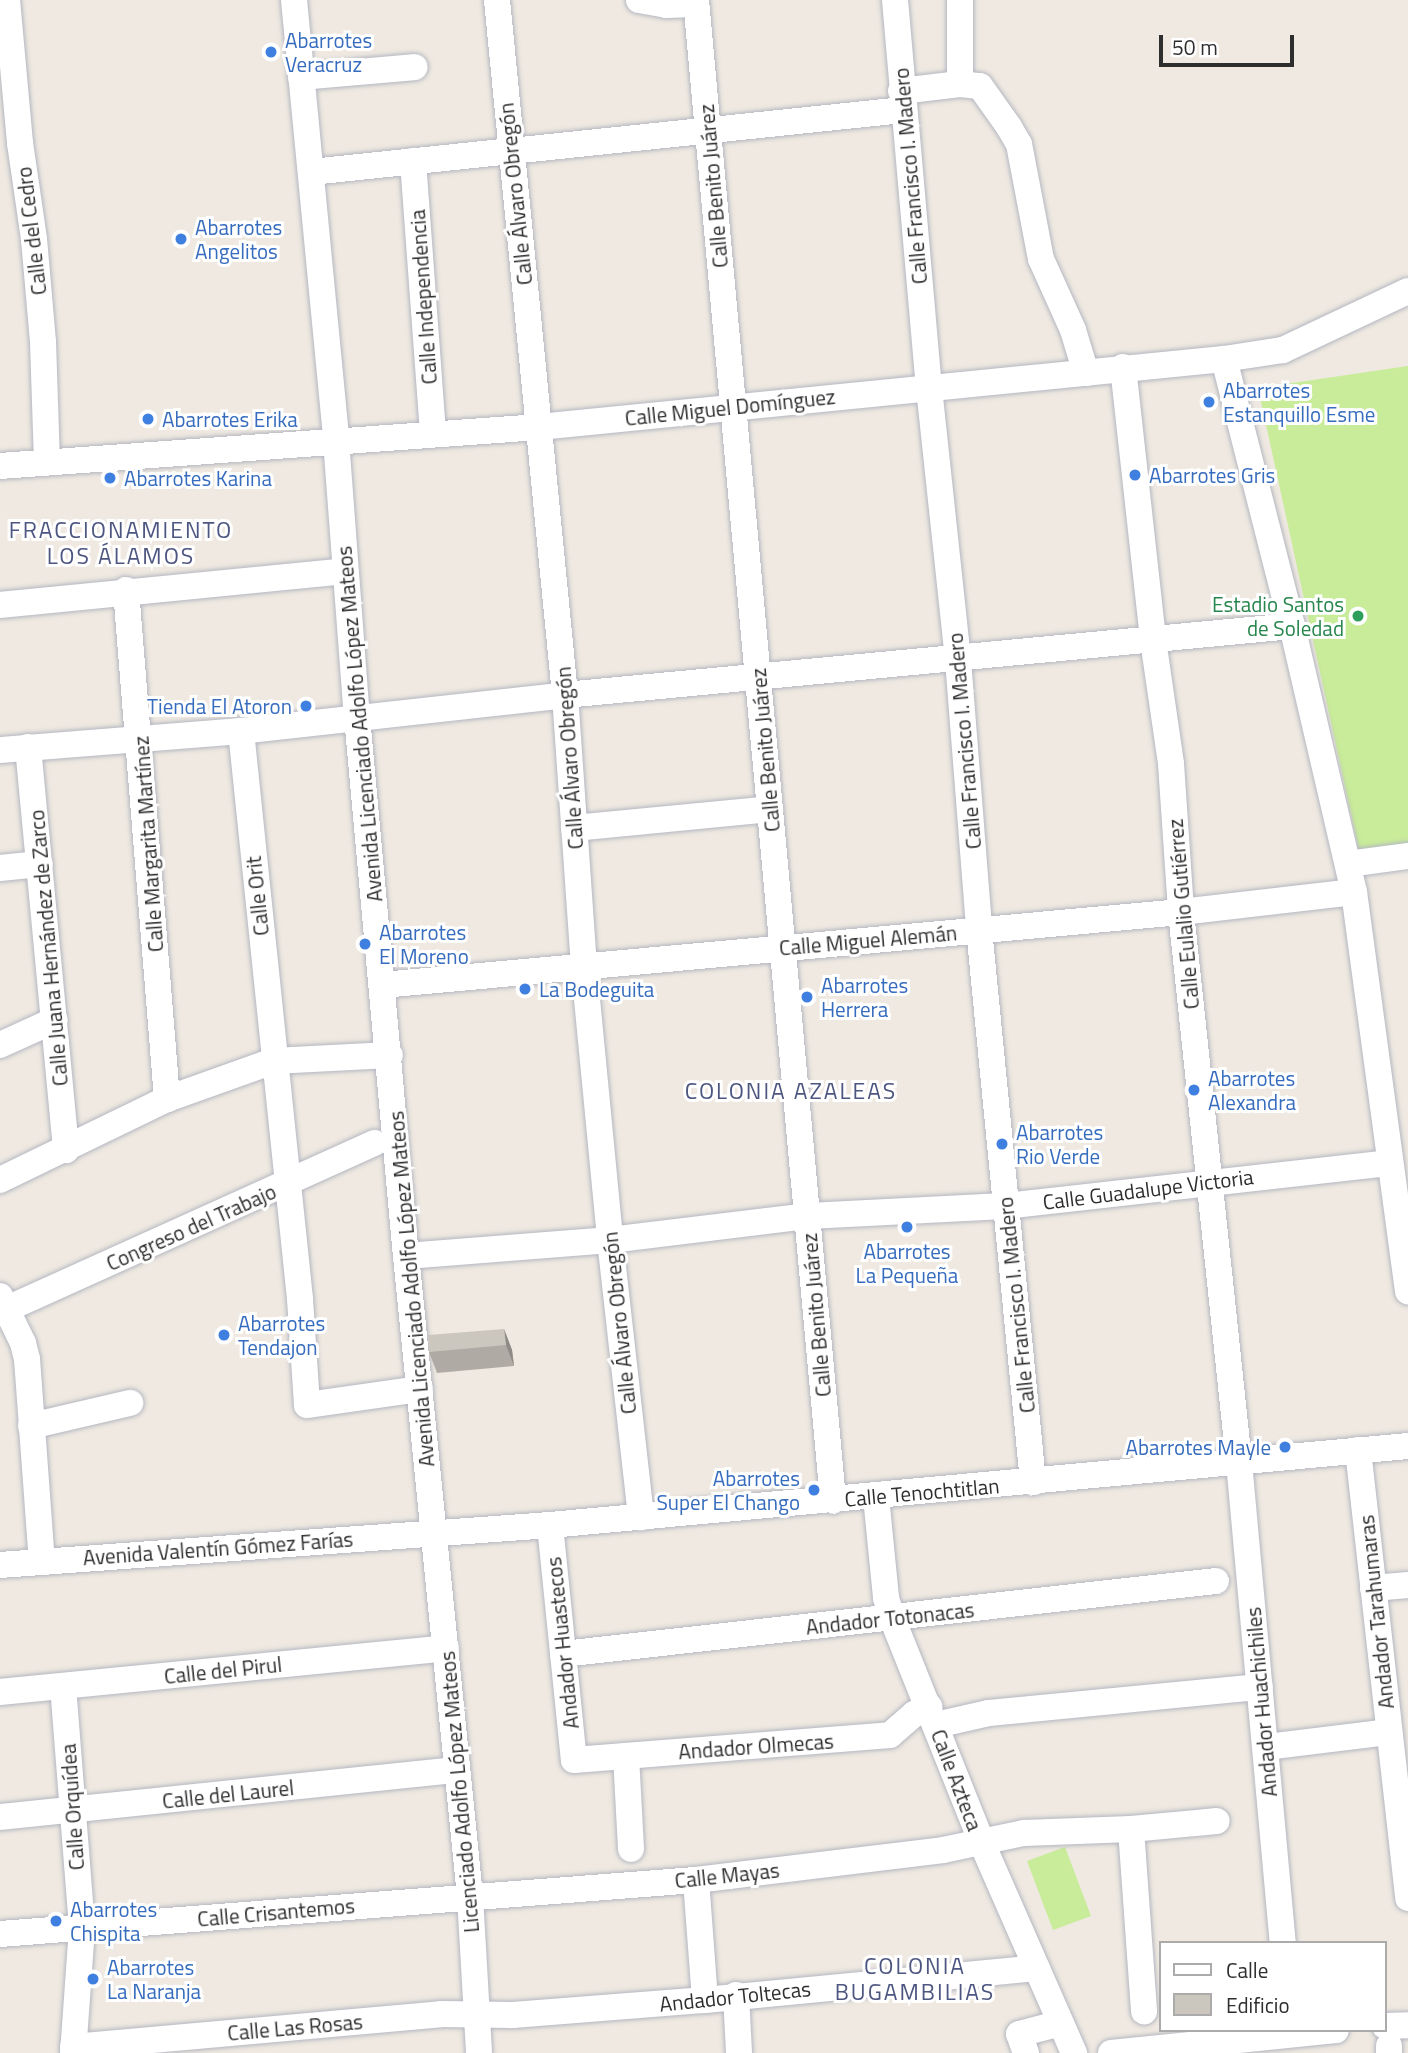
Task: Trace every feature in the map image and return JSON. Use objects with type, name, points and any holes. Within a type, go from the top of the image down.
[{"type":"street","name":"Calle del Cedro","points":[[7,0],[43,342],[47,462]]},
{"type":"street","name":"Avenida Licenciado Adolfo López Mateos","points":[[294,0],[337,440],[357,717],[390,1055],[406,1256],[435,1532]]},
{"type":"street","name":"Calle Álvaro Obregón","points":[[497,0],[565,695],[584,968],[610,1240],[641,1517]]},
{"type":"street","points":[[639,0],[666,5],[696,2]]},
{"type":"street","name":"Calle Francisco I. Madero","points":[[895,0],[929,388],[958,660],[979,929],[1033,1482]]},
{"type":"street","points":[[960,0],[960,84]]},
{"type":"street","name":"Calle Benito Juárez","points":[[696,2],[833,1501]]},
{"type":"street","points":[[301,77],[415,67]]},
{"type":"street","points":[[311,172],[708,129],[902,101],[960,84],[980,86],[1019,144],[1041,259],[1073,330],[1086,373]]},
{"type":"street","name":"Calle Independencia","points":[[413,161],[433,434]]},
{"type":"street","name":"Calle Miguel Domínguez","points":[[0,466],[539,426],[1224,359],[1283,350],[1408,290]]},
{"type":"street","points":[[1224,359],[1292,626],[1354,892],[1408,1291]]},
{"type":"street","name":"Calle Eulalio Gutiérrez","points":[[1123,367],[1153,640],[1171,764],[1181,912],[1207,1181],[1239,1462]]},
{"type":"street","points":[[0,604],[345,571]]},
{"type":"street","name":"Calle Margarita Martínez","points":[[127,590],[167,1099]]},
{"type":"street","points":[[0,750],[241,731],[565,695],[958,660],[1292,626]]},
{"type":"street","name":"Calle Orit","points":[[241,731],[285,1186],[300,1299],[307,1405],[419,1389]]},
{"type":"street","name":"Calle Juana Hernández de Zarco","points":[[28,747],[66,1150]]},
{"type":"street","points":[[574,828],[769,809]]},
{"type":"street","points":[[1348,864],[1408,856]]},
{"type":"street","points":[[0,868],[40,864]]},
{"type":"street","name":"Calle Miguel Alemán","points":[[382,985],[1181,912],[1354,892]]},
{"type":"street","points":[[0,1045],[55,1020]]},
{"type":"street","points":[[0,1180],[167,1099],[273,1061],[390,1055]]},
{"type":"street","name":"Congreso del Trabajo","points":[[2,1306],[285,1186],[375,1143]]},
{"type":"street","name":"Calle Guadalupe Victoria","points":[[406,1256],[610,1240],[807,1216],[1006,1206],[1207,1181],[1389,1163]]},
{"type":"street","points":[[2,1306],[23,1343],[27,1359],[42,1561]]},
{"type":"street","points":[[31,1426],[130,1403]]},
{"type":"street","name":"Calle Tenochtitlan","points":[[435,1532],[833,1501],[1408,1446]]},
{"type":"street","name":"Andador Tarahumaras","points":[[1357,1451],[1373,1588],[1396,1688],[1389,1732],[1403,1801],[1408,1898]]},
{"type":"street","name":"Andador Huachichiles","points":[[1239,1462],[1283,1941]]},
{"type":"street","name":"Calle Azteca","points":[[876,1497],[886,1598],[892,1618],[981,1840],[1074,2053]]},
{"type":"street","name":"Andador Huastecos","points":[[550,1525],[574,1760]]},
{"type":"street","name":"Avenida Valentín Gómez Farías","points":[[0,1565],[435,1532]]},
{"type":"street","name":"Licenciado Adolfo López Mateos","points":[[435,1532],[470,1896],[479,2053]]},
{"type":"street","name":"Andador Totonacas","points":[[563,1654],[1216,1581]]},
{"type":"street","points":[[1373,1588],[1408,1585]]},
{"type":"street","name":"Calle del Pirul","points":[[0,1692],[446,1648]]},
{"type":"street","name":"Calle Orquídea","points":[[64,1686],[82,1928],[73,2050]]},
{"type":"street","name":"Andador Olmecas","points":[[574,1760],[890,1735],[914,1714],[932,1716],[989,1713],[1260,1687]]},
{"type":"street","points":[[1266,1748],[1389,1732]]},
{"type":"street","points":[[626,1756],[631,1849]]},
{"type":"street","name":"Calle del Laurel","points":[[0,1817],[456,1770]]},
{"type":"street","name":"Calle Mayas","points":[[470,1896],[696,1880],[943,1850],[1024,1833],[1131,1829],[1217,1821]]},
{"type":"street","points":[[1131,1829],[1144,2012]]},
{"type":"street","points":[[696,1880],[705,2000]]},
{"type":"street","name":"Calle Crisantemos","points":[[0,1934],[470,1896]]},
{"type":"street","name":"Andador Toltecas","points":[[475,2014],[513,2015],[705,2000],[1036,1968]]},
{"type":"street","points":[[736,1995],[739,2053]]},
{"type":"street","name":"Calle Las Rosas","points":[[73,2050],[442,2014],[475,2014]]},
{"type":"street","points":[[1026,2053],[1019,2034],[1061,2023]]},
{"type":"street","points":[[1388,2042],[1408,2025]]},
{"type":"street","points":[[1111,2053],[1291,2032]]},
{"type":"green space","name":"Estadio Santos de Soledad","points":[[1408,366],[1408,845],[1359,851],[1258,388]]},
{"type":"green space","points":[[1065,1847],[1091,1916],[1053,1930],[1027,1861]]},
{"type":"building","points":[[504,1329],[506,1345],[429,1352],[428,1335]]},
{"type":"place","name":"Abarrotes Veracruz","points":[[271,52]]},
{"type":"place","name":"Abarrotes Angelitos","points":[[181,239]]},
{"type":"place","name":"Abarrotes Estanquillo Esme","points":[[1209,402]]},
{"type":"place","name":"Abarrotes Erika","points":[[148,419]]},
{"type":"place","name":"Abarrotes Gris","points":[[1135,475]]},
{"type":"place","name":"Abarrotes Karina","points":[[110,478]]},
{"type":"place","name":"Estadio Santos de Soledad","points":[[1358,616]]},
{"type":"place","name":"Tienda El Atoron","points":[[306,706]]},
{"type":"place","name":"Abarrotes El Moreno","points":[[365,944]]},
{"type":"place","name":"La Bodeguita","points":[[525,989]]},
{"type":"place","name":"Abarrotes Herrera","points":[[807,997]]},
{"type":"place","name":"Abarrotes Alexandra","points":[[1194,1090]]},
{"type":"place","name":"Abarrotes Rio Verde","points":[[1002,1144]]},
{"type":"place","name":"Abarrotes La Pequeña","points":[[907,1227]]},
{"type":"place","name":"Abarrotes Tendajon","points":[[224,1335]]},
{"type":"place","name":"Abarrotes Mayle","points":[[1285,1447]]},
{"type":"place","name":"Abarrotes Super El Chango","points":[[814,1490]]},
{"type":"place","name":"Abarrotes Chispita","points":[[56,1921]]},
{"type":"place","name":"Abarrotes La Naranja","points":[[93,1979]]},
{"type":"district","name":"FRACCIONAMIENTO LOS ÁLAMOS","points":[[121,543]]},
{"type":"district","name":"COLONIA AZALEAS","points":[[791,1091]]},
{"type":"district","name":"COLONIA BUGAMBILIAS","points":[[915,1979]]}]
